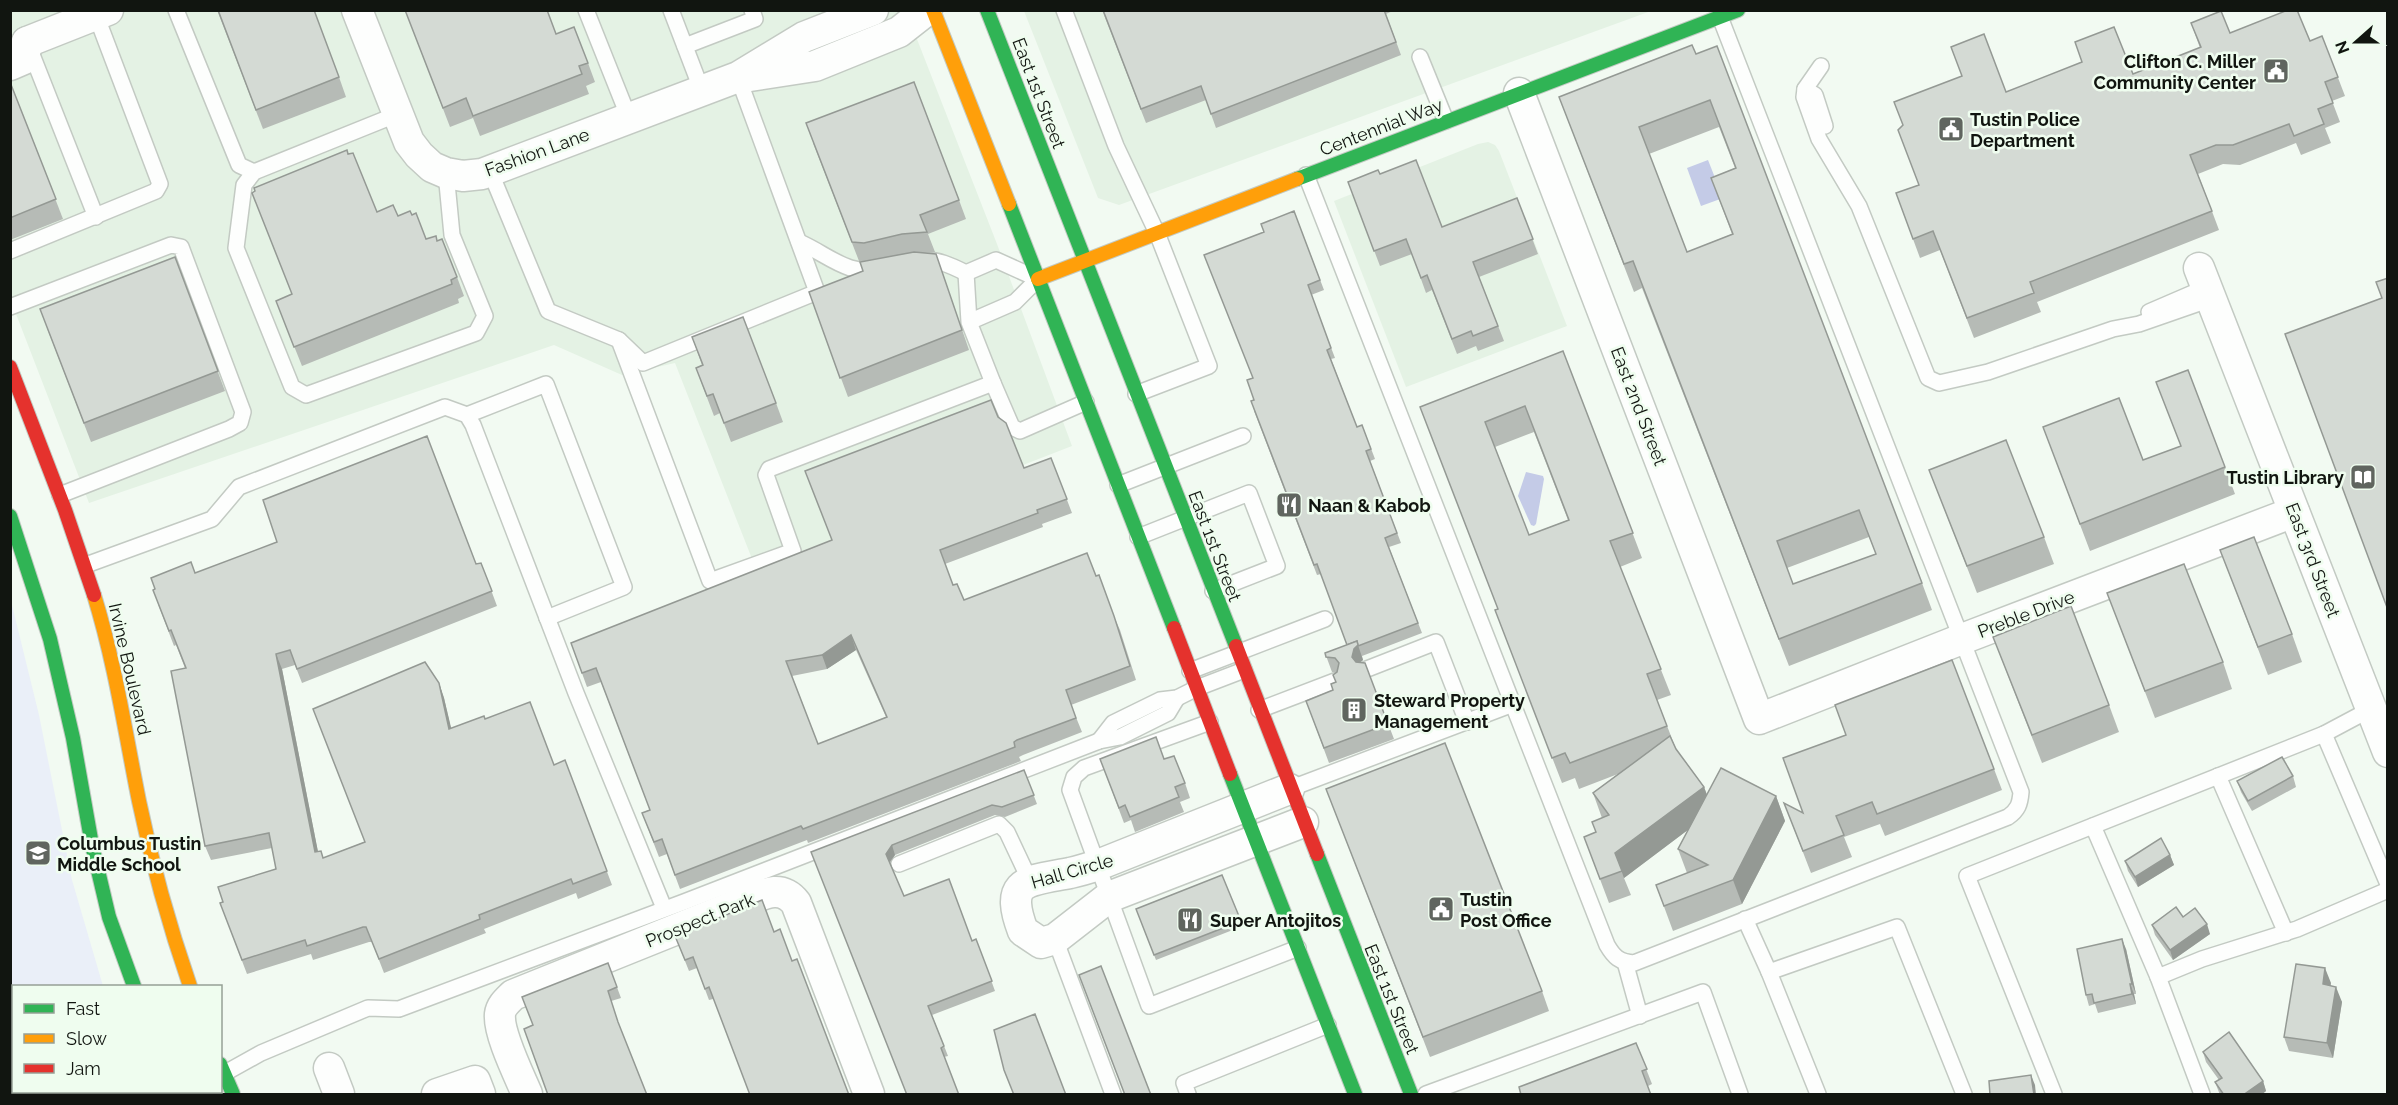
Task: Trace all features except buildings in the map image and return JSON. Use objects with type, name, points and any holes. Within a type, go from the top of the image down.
[{"type":"main road","points":[[933,10],[1355,1095]]},
{"type":"main road","name":"East 1st Street","points":[[987,10],[1289,789],[1411,1095]]},
{"type":"main road","name":"Centennial Way","points":[[1038,279],[1738,10]]},
{"type":"main road","name":"Irvine Boulevard","points":[[10,367],[86,565],[112,656],[139,798],[160,890],[189,985]]},
{"type":"main road","points":[[34,467],[52,473]]},
{"type":"main road","points":[[10,516],[50,639],[73,738],[92,845],[109,916],[133,985]]},
{"type":"main road","points":[[222,1070],[233,1095]]},
{"type":"street","points":[[357,10],[410,142],[419,155],[432,167],[446,173]]},
{"type":"street","name":"Fashion Lane","points":[[446,173],[463,176],[490,171],[702,91],[738,77],[804,37],[873,10]]},
{"type":"street","name":"Fashion Lane","points":[[738,77],[815,66],[899,32],[927,10]]},
{"type":"street","points":[[16,46],[102,13]]},
{"type":"street","name":"East 2nd Street","points":[[1519,93],[1759,719]]},
{"type":"street","name":"East 3rd Street","points":[[2206,285],[2388,752]]},
{"type":"street","name":"Preble Drive","points":[[1759,719],[2294,512]]},
{"type":"street","name":"Hall Circle","points":[[1289,789],[1098,865],[1023,884],[1017,893],[1015,902],[1023,932],[1041,943],[1055,939],[1109,897],[1303,822]]},
{"type":"street","name":"Prospect Park","points":[[526,1095],[501,1029],[500,1013],[503,1004],[513,995],[739,904],[780,891],[788,893],[796,903],[869,1095]]},
{"type":"street","points":[[436,1095],[475,1081],[480,1095]]},
{"type":"lane","points":[[176,10],[239,165],[254,172]]},
{"type":"lane","points":[[586,10],[629,118]]},
{"type":"lane","points":[[671,10],[702,91]]},
{"type":"lane","points":[[685,46],[755,19],[752,10]]},
{"type":"lane","points":[[1064,10],[1116,146],[1157,233],[1209,366],[1136,394]]},
{"type":"lane","points":[[10,251],[156,191],[160,184],[102,13]]},
{"type":"lane","points":[[1306,175],[1607,945],[1614,957],[1634,963],[2008,817],[2016,811],[2021,792],[1720,17]]},
{"type":"lane","points":[[16,46],[96,217]]},
{"type":"lane","points":[[1420,57],[1446,121]]},
{"type":"lane","points":[[1821,66],[1805,89],[1815,95],[1829,137],[1829,155],[1858,206],[1928,378],[1939,384],[1988,372],[2113,329],[2139,324],[2206,285]]},
{"type":"lane","points":[[490,171],[548,311],[619,340],[643,363],[817,292],[738,77]]},
{"type":"lane","points":[[398,114],[254,172],[244,185],[236,248],[292,387],[306,395],[476,333],[485,316],[452,235],[446,173]]},
{"type":"lane","points":[[799,242],[820,251],[850,270],[868,273],[927,260],[949,264],[966,273]]},
{"type":"lane","points":[[10,307],[171,245],[181,247],[243,412],[240,423],[229,429],[60,495]]},
{"type":"lane","points":[[966,273],[996,260],[1038,279],[1015,302],[969,322]]},
{"type":"lane","points":[[966,273],[969,322],[1012,427],[1020,431],[1086,402]]},
{"type":"lane","points":[[619,340],[711,581],[793,551],[766,475],[768,470],[993,383]]},
{"type":"lane","points":[[467,415],[546,384],[624,587],[547,618]]},
{"type":"lane","points":[[86,565],[212,519],[239,487],[445,407],[467,415],[473,425],[547,618],[664,908]]},
{"type":"lane","points":[[1118,485],[1243,436]]},
{"type":"lane","points":[[1138,537],[1250,494],[1278,566],[1213,591]]},
{"type":"lane","points":[[1190,671],[1324,619]]},
{"type":"lane","points":[[1367,669],[1436,642],[1467,722]]},
{"type":"lane","points":[[222,1070],[368,1008],[399,1008],[1100,741],[1113,723],[1160,700],[1177,698],[1244,670]]},
{"type":"lane","points":[[1259,710],[1335,681]]},
{"type":"lane","points":[[1289,789],[1513,704]]},
{"type":"lane","points":[[2054,1095],[1967,876],[2324,734],[2371,709]]},
{"type":"lane","points":[[1210,722],[1084,768],[1074,777],[1070,790],[1149,1006],[1298,948]]},
{"type":"lane","points":[[2324,734],[2388,884]]},
{"type":"lane","points":[[2218,776],[2286,933]]},
{"type":"lane","points":[[899,864],[999,824],[1007,832],[1030,881]]},
{"type":"lane","points":[[2093,826],[2158,977],[2202,1095]]},
{"type":"lane","points":[[2158,977],[2202,959],[2286,933],[2388,890]]},
{"type":"lane","points":[[1745,919],[1769,972],[1818,1095]]},
{"type":"lane","points":[[1769,972],[1897,927],[1964,1095]]},
{"type":"lane","points":[[1055,939],[1113,1095]]},
{"type":"lane","points":[[1625,962],[1640,1016]]},
{"type":"lane","points":[[1426,1095],[1703,992],[1740,1095]]},
{"type":"lane","points":[[1188,1095],[1184,1083],[1328,1025]]},
{"type":"shaded area","points":[[11,11],[906,11],[997,244],[1072,446],[756,569],[675,363],[622,375],[554,345],[89,503],[11,301]]},
{"type":"shaded area","points":[[1024,11],[1651,11],[1119,205],[1098,198]]},
{"type":"shaded area","points":[[1488,142],[1495,145],[1499,151],[1567,326],[1406,387],[1334,201]]},
{"type":"shaded area","name":"Columbus Tustin Middle School","points":[[11,601],[39,715],[72,880],[103,985],[12,985],[12,1093],[143,1094],[11,1094]]},
{"type":"water","points":[[1708,160],[1723,198],[1701,206],[1687,168]]},
{"type":"water","points":[[1526,472],[1543,476],[1544,479],[1534,526],[1531,525],[1518,496]]},
{"type":"traffic: fast","points":[[987,10],[1236,646]]},
{"type":"traffic: fast","points":[[1297,179],[1738,10]]},
{"type":"traffic: fast","points":[[1009,204],[1174,628]]},
{"type":"traffic: fast","points":[[10,516],[50,639],[73,738],[92,845],[109,917],[134,985]]},
{"type":"traffic: fast","points":[[1230,774],[1355,1094]]},
{"type":"traffic: fast","points":[[1317,854],[1411,1094]]},
{"type":"traffic: fast","points":[[222,1069],[233,1094]]},
{"type":"traffic: slow","points":[[933,10],[1009,204]]},
{"type":"traffic: slow","points":[[1038,279],[1297,179]]},
{"type":"traffic: slow","points":[[94,595],[114,672],[150,848],[168,917],[190,985]]},
{"type":"traffic: jam","points":[[10,367],[65,510],[94,595]]},
{"type":"traffic: jam","points":[[1174,628],[1230,774]]},
{"type":"traffic: jam","points":[[1236,646],[1317,854]]},
{"type":"place","name":"Clifton C. Miller Community Center","points":[[2276,71]]},
{"type":"place","name":"Tustin Police Department","points":[[1951,129]]},
{"type":"place","name":"Tustin Library","points":[[2363,477]]},
{"type":"place","name":"Naan & Kabob","points":[[1289,505]]},
{"type":"place","name":"Steward Property Management","points":[[1354,710]]},
{"type":"place","name":"Columbus Tustin Middle School","points":[[38,853]]},
{"type":"place","name":"Tustin Post Office","points":[[1441,909]]},
{"type":"place","name":"Super Antojitos","points":[[1190,920]]}]
